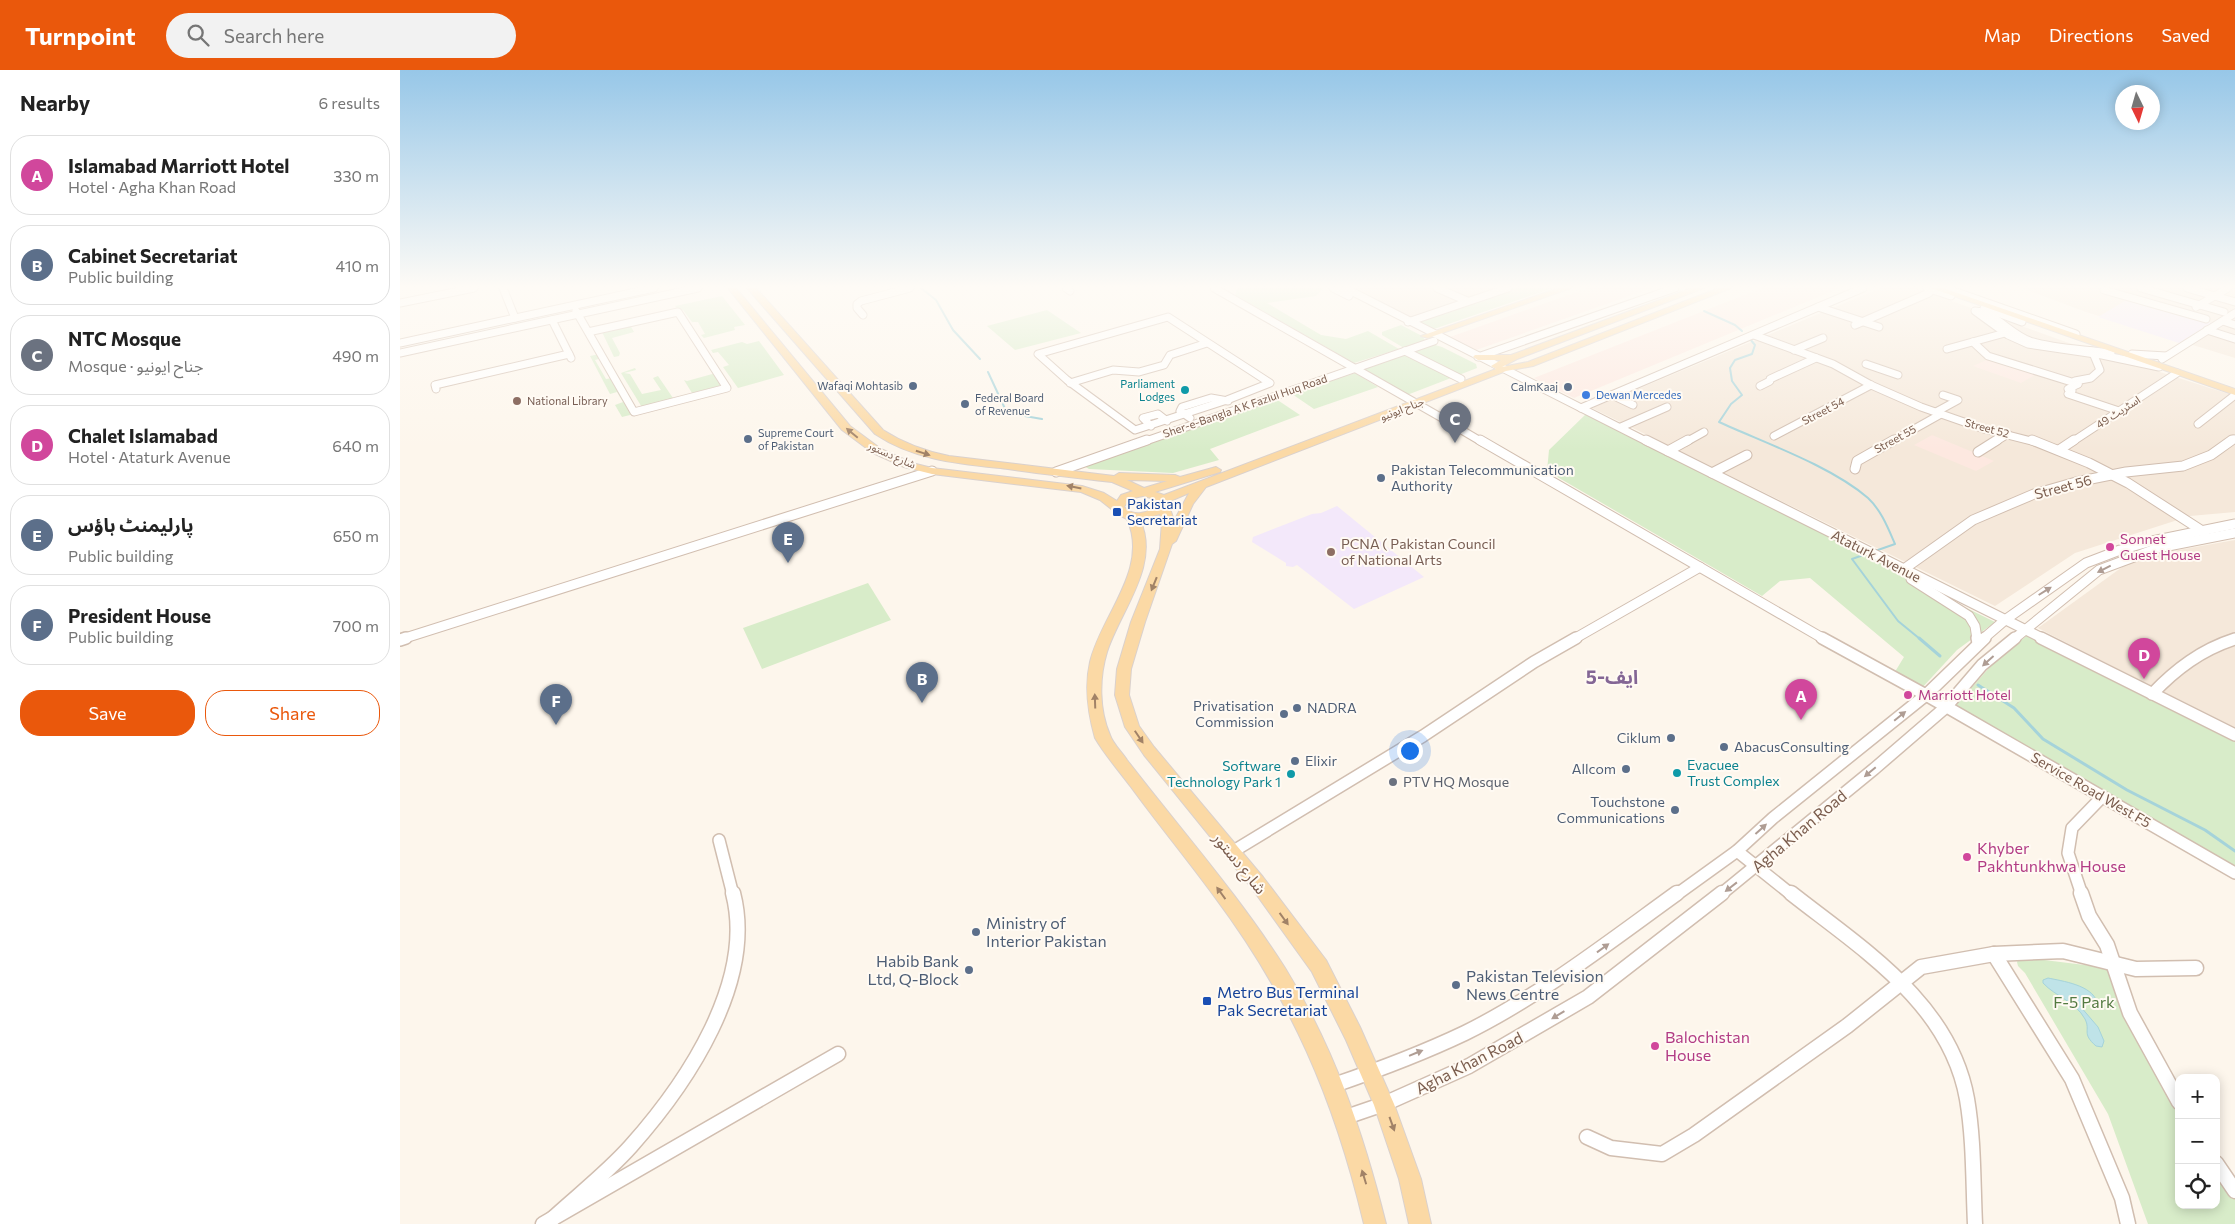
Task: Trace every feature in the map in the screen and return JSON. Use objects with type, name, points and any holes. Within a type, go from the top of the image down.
[{"type":"main road","name":"شارع دستور","points":[[775,342],[846,428],[860,440],[908,465],[932,470],[1071,486],[1094,492],[1125,511]]},
{"type":"main road","name":"شارع دستور","points":[[798,342],[879,432],[893,442],[949,459],[1083,475],[1126,483],[1143,492]]},
{"type":"main road","name":"جناح ایونیو","points":[[1125,511],[1152,514],[1157,511],[1162,502],[1197,482],[1414,401],[1496,369],[1514,357],[1557,342]]},
{"type":"main road","name":"جناح ایونیو","points":[[1414,401],[1461,379],[1496,369],[1530,364],[1588,342]]},
{"type":"main road","points":[[2089,342],[2135,357]]},
{"type":"main road","points":[[2092,342],[2235,392]]},
{"type":"main road","points":[[1478,357],[1514,357]]},
{"type":"main road","points":[[818,395],[840,389]]},
{"type":"main road","points":[[1083,475],[1197,482]]},
{"type":"main road","points":[[1197,482],[1143,492],[1121,500],[1125,511],[1140,536],[1139,555],[1100,652],[1095,689],[1096,717],[1103,738],[1259,944],[1297,1007],[1334,1084],[1346,1117],[1368,1191],[1375,1224]]},
{"type":"main road","points":[[1166,549],[1197,482]]},
{"type":"main road","points":[[1143,492],[1155,494],[1162,502]]},
{"type":"main road","name":"شارع دستور","points":[[1162,502],[1168,521],[1166,549],[1128,651],[1124,669],[1122,695],[1132,727],[1149,751],[1257,882],[1319,966],[1371,1072],[1384,1104],[1410,1179],[1420,1224]]},
{"type":"street","points":[[400,349],[434,342]]},
{"type":"street","points":[[400,353],[451,342]]},
{"type":"street","points":[[436,389],[435,385],[570,356],[563,342]]},
{"type":"street","points":[[594,342],[634,412],[726,388],[697,342]]},
{"type":"street","points":[[1070,383],[1112,370],[1139,372],[1151,369],[1164,365],[1170,355],[1207,343],[1269,381],[1268,386],[1151,426],[1131,429],[1070,383],[1038,354],[1080,342]]},
{"type":"street","name":"Service Road West F5","points":[[1310,342],[1787,618],[1926,695],[2235,873]]},
{"type":"street","name":"Sher-e-Bangla A K Fazlul Huq Road","points":[[1056,472],[1405,350],[1418,342]]},
{"type":"street","name":"Ataturk Avenue","points":[[1443,342],[1496,369],[1518,376],[1621,427],[2235,735]]},
{"type":"street","name":"Ataturk Avenue","points":[[1444,342],[1478,357],[1496,369]]},
{"type":"street","points":[[1478,357],[1522,342]]},
{"type":"street","points":[[1581,408],[1738,342]]},
{"type":"street","name":"Street 52","points":[[1772,342],[1816,358],[1861,378],[1871,385],[1938,413],[1984,429],[2031,440],[2059,450],[2112,474],[2213,537]]},
{"type":"street","points":[[1947,349],[1972,342],[1988,356],[2054,378],[2076,383]]},
{"type":"street","points":[[2026,342],[2036,346],[2092,353],[2167,368]]},
{"type":"street","points":[[2038,342],[2135,357],[2166,356]]},
{"type":"street","points":[[2081,342],[2111,353]]},
{"type":"street","name":"اسٹریٹ 49","points":[[2059,450],[2119,411],[2167,368],[2166,356],[2189,342]]},
{"type":"street","points":[[1794,350],[1812,343],[1825,348]]},
{"type":"street","points":[[1405,350],[1461,379]]},
{"type":"street","points":[[2092,353],[2100,370],[2091,378],[2076,383],[2068,389],[2072,391],[2068,394],[2119,411]]},
{"type":"street","points":[[1760,386],[1770,381],[1770,379],[1816,358]]},
{"type":"street","points":[[1866,364],[1898,375]]},
{"type":"street","points":[[1861,378],[1881,369]]},
{"type":"street","name":"Street 54","points":[[1774,436],[1871,385]]},
{"type":"street","points":[[2198,424],[2235,392]]},
{"type":"street","points":[[1612,394],[1634,405]]},
{"type":"street","points":[[1938,413],[1958,400],[1943,395]]},
{"type":"street","points":[[1227,400],[1239,409]]},
{"type":"street","points":[[1621,427],[1667,407]]},
{"type":"street","name":"Street 55","points":[[1856,469],[1857,461],[1938,413]]},
{"type":"street","points":[[1151,426],[1143,418],[1158,414],[1166,421]]},
{"type":"street","points":[[1185,415],[1196,423]]},
{"type":"street","points":[[1668,451],[1704,432]]},
{"type":"street","points":[[1978,452],[2008,434]]},
{"type":"street","name":"Street 56","points":[[1901,567],[1955,532],[1992,512],[2052,488],[2112,474],[2183,466],[2210,455],[2234,439]]},
{"type":"street","points":[[1712,473],[1748,455]]},
{"type":"street","points":[[400,640],[932,470]]},
{"type":"street","name":"Agha Khan Road","points":[[1334,1084],[1371,1072],[1465,1033],[1554,982],[1737,851],[1773,818],[1926,695],[1978,643],[2005,620],[2086,563],[2120,550],[2152,541],[2235,524]]},
{"type":"street","name":"Agha Khan Road","points":[[1346,1117],[1384,1104],[1469,1066],[1588,997],[1756,867],[1946,707],[1982,665],[2100,570],[2130,557],[2158,548],[2235,534]]},
{"type":"street","points":[[1232,852],[1423,736],[1534,662],[1700,567]]},
{"type":"street","points":[[1901,567],[1922,587],[1946,600],[1969,616],[1975,626],[1978,643]]},
{"type":"street","points":[[2152,694],[2178,668],[2193,657],[2216,645],[2235,639]]},
{"type":"street","points":[[2102,797],[2072,828],[2068,853],[2089,916],[2107,945],[2130,1013],[2175,1095]]},
{"type":"street","points":[[546,1222],[630,1147],[673,1095],[704,1043],[726,996],[737,951],[737,908],[719,840]]},
{"type":"street","points":[[1737,851],[1901,980],[1926,1006],[1949,1041],[1963,1082],[1969,1123],[1975,1224]]},
{"type":"street","points":[[1587,1137],[1611,1148],[1662,1154],[1694,1135],[1847,1026],[1901,980],[1922,968],[1994,954],[2063,951],[2136,969],[2196,968]]},
{"type":"street","points":[[1994,954],[2072,1079],[2122,1198],[2128,1224]]},
{"type":"street","points":[[546,1222],[838,1054]]},
{"type":"street","points":[[2225,1172],[2235,1191]]},
{"type":"shaded area","points":[[1460,342],[1499,342],[1476,350]]},
{"type":"shaded area","points":[[1626,342],[1710,342],[1574,398],[1534,378]]},
{"type":"shaded area","points":[[1751,342],[2066,342],[2235,396],[2235,512],[2190,516],[2075,553],[1995,606],[1592,408]]},
{"type":"shaded area","points":[[2183,342],[2235,342],[2235,358]]},
{"type":"shaded area","points":[[1989,359],[2035,375],[2021,383],[1973,366]]},
{"type":"shaded area","points":[[1932,435],[1994,461],[1976,471],[1914,445]]},
{"type":"shaded area","name":"PCNA ( Pakistan Council of National Arts","points":[[1337,506],[1424,577],[1354,609],[1297,565],[1293,567],[1286,566],[1286,563],[1252,542],[1253,537]]},
{"type":"shaded area","points":[[2235,540],[2235,729],[2038,628],[2125,565],[2156,554]]},
{"type":"green space","points":[[607,342],[614,342],[620,353],[619,356],[614,357]]},
{"type":"green space","points":[[742,342],[747,344],[760,342],[784,375],[738,388],[723,367],[729,365],[718,352],[713,353],[711,350]]},
{"type":"green space","points":[[1005,342],[1047,342],[1015,350]]},
{"type":"green space","points":[[1317,342],[1387,342],[1399,349],[1354,363]]},
{"type":"green space","points":[[1394,342],[1420,342],[1404,348]]},
{"type":"green space","points":[[1432,344],[1476,364],[1477,368],[1407,395],[1362,369]]},
{"type":"green space","points":[[600,354],[602,358],[595,360],[606,379],[613,378],[634,414],[622,417],[615,405],[623,402],[617,392],[610,394],[590,356]]},
{"type":"green space","points":[[635,368],[636,370],[624,373],[630,374],[642,394],[661,390],[653,378],[658,376],[675,401],[643,409],[621,373]]},
{"type":"green space","points":[[716,373],[723,385],[692,393],[684,380],[687,381]]},
{"type":"green space","points":[[1355,373],[1378,387],[1314,409],[1292,394]]},
{"type":"green space","points":[[1276,399],[1300,415],[1210,449],[1219,460],[1173,473],[1089,469],[1084,466]]},
{"type":"green space","points":[[1586,414],[1885,565],[1899,575],[1995,622],[1957,650],[1920,690],[1893,675],[1904,657],[1810,578],[1780,581],[1762,596],[1547,471],[1549,450]]},
{"type":"green space","points":[[868,583],[891,620],[762,669],[743,628]]},
{"type":"green space","points":[[2029,634],[2235,738],[2235,869],[1953,709],[1996,660]]},
{"type":"green space","name":"F-5 Park","points":[[2020,957],[2109,968],[2175,1101],[2175,1209],[2220,1209],[2220,1176],[2235,1198],[2235,1224],[2148,1224],[2108,1114],[2017,962]]},
{"type":"water","points":[[2048,978],[2076,985],[2094,996],[2097,1002],[2080,1006],[2098,1027],[2104,1041],[2102,1047],[2096,1046],[2091,1042],[2087,1023],[2081,1013],[2071,1003],[2043,983],[2043,980]]},
{"type":"waterway","points":[[964,342],[980,359]]},
{"type":"waterway","points":[[1752,342],[1755,345],[1752,354],[1735,360],[1730,368],[1732,381],[1742,395],[1731,404],[1719,422],[1817,465],[1853,486],[1868,498],[1880,514],[1895,544],[1875,551]]},
{"type":"waterway","points":[[988,372],[1007,413],[1042,419]]},
{"type":"waterway","points":[[1866,554],[1852,559],[1898,621],[1920,639]]},
{"type":"waterway","points":[[1919,638],[1940,656]]},
{"type":"waterway","points":[[1978,685],[2014,708],[2043,739],[2127,790],[2205,830],[2235,851]]},
{"type":"place","name":"Wafaqi Mohtasib","points":[[913,386]]},
{"type":"place","name":"CalmKaaj","points":[[1568,387]]},
{"type":"place","name":"Parliament Lodges","points":[[1185,390]]},
{"type":"place","name":"Dewan Mercedes","points":[[1586,395]]},
{"type":"place","name":"National Library","points":[[517,401]]},
{"type":"place","name":"Federal Board of Revenue","points":[[965,404]]},
{"type":"place","name":"Supreme Court of Pakistan","points":[[748,439]]},
{"type":"place","name":"NTC Mosque","points":[[1455,443]]},
{"type":"place","name":"Pakistan Telecommunication Authority","points":[[1381,478]]},
{"type":"place","name":"Pakistan Secretariat","points":[[1117,512]]},
{"type":"place","name":"Sonnet Guest House","points":[[2110,547]]},
{"type":"place","name":"PCNA ( Pakistan Council of National Arts","points":[[1331,552]]},
{"type":"place","name":"پارلیمنٹ ہاؤس","points":[[788,563]]},
{"type":"place","name":"Chalet Islamabad","points":[[2144,679]]},
{"type":"place","name":"Marriott Hotel","points":[[1908,695]]},
{"type":"place","name":"Cabinet Secretariat","points":[[922,703]]},
{"type":"place","name":"NADRA","points":[[1297,708]]},
{"type":"place","name":"Privatisation Commission","points":[[1284,714]]},
{"type":"place","name":"Islamabad Marriott Hotel","points":[[1801,720]]},
{"type":"place","name":"President House","points":[[556,725]]},
{"type":"place","name":"Ciklum","points":[[1671,738]]},
{"type":"place","name":"AbacusConsulting","points":[[1724,747]]},
{"type":"place","name":"Elixir","points":[[1295,761]]},
{"type":"place","name":"Allcom","points":[[1626,769]]},
{"type":"place","name":"Evacuee Trust Complex","points":[[1677,773]]},
{"type":"place","name":"Software Technology Park 1","points":[[1291,774]]},
{"type":"place","name":"PTV HQ Mosque","points":[[1393,782]]},
{"type":"place","name":"Touchstone Communications","points":[[1675,810]]},
{"type":"place","name":"Khyber Pakhtunkhwa House","points":[[1967,857]]},
{"type":"place","name":"Ministry of Interior Pakistan","points":[[976,932]]},
{"type":"place","name":"Habib Bank Ltd, Q-Block","points":[[969,970]]},
{"type":"place","name":"Pakistan Television News Centre","points":[[1456,985]]},
{"type":"place","name":"Metro Bus Terminal Pak Secretariat","points":[[1207,1001]]},
{"type":"place","name":"Balochistan House","points":[[1655,1046]]},
{"type":"district","name":"ایف-5","points":[[1612,677]]}]
